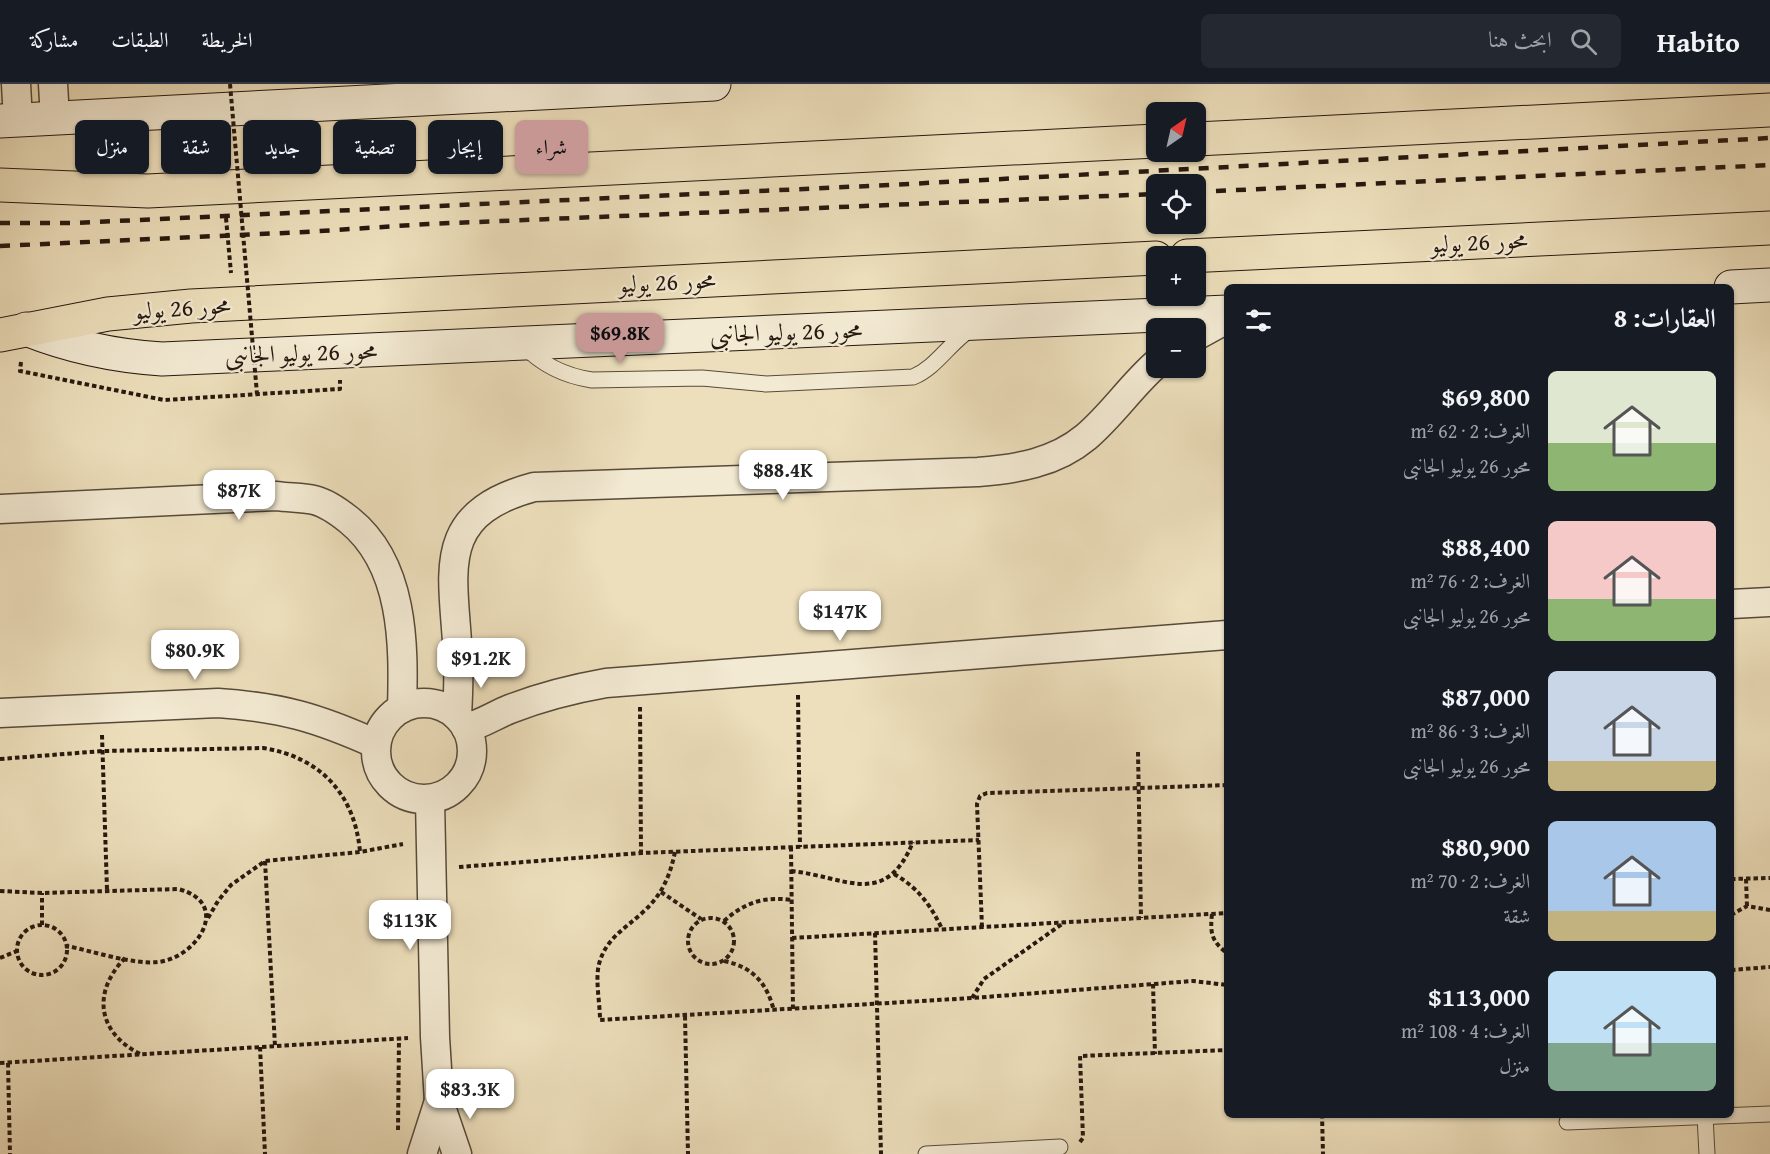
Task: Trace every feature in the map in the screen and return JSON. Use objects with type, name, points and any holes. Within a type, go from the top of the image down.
[{"type":"highway","points":[[1206,138],[1770,110]]},
{"type":"highway","points":[[0,185],[148,191],[1146,141]]},
{"type":"highway","name":"محور 26 يوليو","points":[[1206,255],[1770,228]]},
{"type":"highway","name":"محور 26 يوليو","points":[[13,332],[108,314],[234,304],[1146,258]]},
{"type":"main road","points":[[9,120],[55,118],[223,97],[714,84]]},
{"type":"main road","points":[[1734,287],[1770,285]]},
{"type":"main road","name":"محور 26 يوليو الجانبى","points":[[13,332],[79,348],[162,359],[1224,312]]},
{"type":"street","points":[[9,120],[16,84]]},
{"type":"street","points":[[53,84],[55,118]]},
{"type":"street","points":[[1206,331],[1224,321]]},
{"type":"street","points":[[1146,374],[1085,438],[1061,453],[1035,464],[978,472],[534,487],[492,502],[474,516],[463,533],[455,552],[453,576],[462,722],[471,740],[473,754],[470,768],[455,789],[443,796],[430,800],[415,800],[400,794],[388,785],[380,773],[375,758],[376,744],[384,722],[402,708],[416,703],[430,703],[445,708],[462,722],[477,726],[518,706],[572,689],[797,668],[1224,635]]},
{"type":"street","points":[[0,509],[277,496],[315,500],[335,509],[356,526],[374,547],[385,568],[395,597],[403,661],[402,708]]},
{"type":"street","points":[[1734,604],[1770,602]]},
{"type":"street","points":[[0,713],[218,703],[271,707],[321,721],[376,744]]},
{"type":"street","points":[[430,800],[435,1037],[440,1101],[457,1154]]},
{"type":"street","points":[[422,1154],[440,1101]]},
{"type":"lane","points":[[521,343],[546,365],[576,378],[592,380],[702,378],[766,384],[900,379],[924,373],[952,344],[978,324]]},
{"type":"lane","points":[[1734,1115],[1770,1114]]},
{"type":"lane","points":[[1567,1122],[1659,1118]]},
{"type":"lane","points":[[1705,1118],[1707,1154]]},
{"type":"lane","points":[[926,1154],[1060,1147]]},
{"type":"path","points":[[223,97],[223,187],[234,304]]},
{"type":"path","points":[[223,97],[257,394]]},
{"type":"path","points":[[164,400],[340,389]]},
{"type":"path","points":[[797,668],[800,847]]},
{"type":"path","points":[[640,681],[640,853]]},
{"type":"path","points":[[101,708],[107,890]]},
{"type":"path","points":[[0,759],[103,751],[263,748],[296,756],[328,777],[340,792],[356,823],[360,852]]},
{"type":"path","points":[[1138,752],[1142,918]]},
{"type":"path","points":[[982,927],[977,804],[980,796],[987,793],[1224,785]]},
{"type":"path","points":[[67,946],[143,962],[160,962],[176,957],[190,947],[201,934],[208,918],[231,885],[265,861],[360,852],[430,840]]},
{"type":"path","points":[[431,869],[640,853],[979,840]]},
{"type":"path","points":[[791,871],[811,873],[860,885],[884,880],[894,874],[906,859],[913,842]]},
{"type":"path","points":[[790,847],[794,1010]]},
{"type":"path","points":[[675,852],[671,873],[661,892],[643,913],[614,935],[605,950],[598,966],[600,1020],[794,1010],[1193,981],[1224,985]]},
{"type":"path","points":[[265,861],[275,1046]]},
{"type":"path","points":[[894,874],[919,892],[929,904],[942,929]]},
{"type":"path","points":[[1734,879],[1770,878]]},
{"type":"path","points":[[1746,879],[1747,906]]},
{"type":"path","points":[[0,891],[178,889],[189,891],[205,907],[208,918]]},
{"type":"path","points":[[42,892],[42,925]]},
{"type":"path","points":[[661,892],[701,919],[717,918],[724,921],[731,930],[734,941],[731,952],[723,961]]},
{"type":"path","points":[[724,921],[741,908],[762,899],[792,900]]},
{"type":"path","points":[[1734,913],[1747,906],[1770,910]]},
{"type":"path","points":[[792,938],[1224,913]]},
{"type":"path","points":[[1212,914],[1209,933],[1217,946],[1224,951]]},
{"type":"path","points":[[701,919],[689,933],[690,952],[696,959],[705,963],[714,964],[723,961],[738,964],[752,971],[763,982],[774,1011]]},
{"type":"path","points":[[972,998],[984,979],[1066,922]]},
{"type":"path","points":[[42,925],[56,928],[67,946],[66,957],[62,965],[54,972],[44,974],[34,973],[26,968],[17,951],[24,933],[32,927],[42,925]]},
{"type":"path","points":[[875,933],[881,1154]]},
{"type":"path","points":[[0,958],[17,951]]},
{"type":"path","points":[[126,958],[114,970],[106,985],[103,1002],[105,1019],[113,1035],[125,1047],[140,1054]]},
{"type":"path","points":[[1734,970],[1770,967]]},
{"type":"path","points":[[1153,984],[1155,1054]]},
{"type":"path","points":[[685,1016],[688,1154]]},
{"type":"path","points":[[0,1063],[435,1037]]},
{"type":"path","points":[[398,1131],[399,1038]]},
{"type":"path","points":[[260,1047],[265,1154]]},
{"type":"path","points":[[1060,1147],[1078,1145],[1083,1138],[1080,1056],[1224,1050]]},
{"type":"path","points":[[8,1063],[10,1154]]},
{"type":"path","points":[[1322,1118],[1323,1154]]},
{"type":"railway","points":[[0,223],[74,223],[889,185],[1770,138]]},
{"type":"railway","points":[[1206,192],[1770,165]]},
{"type":"railway","points":[[0,246],[428,224],[1146,194]]}]
